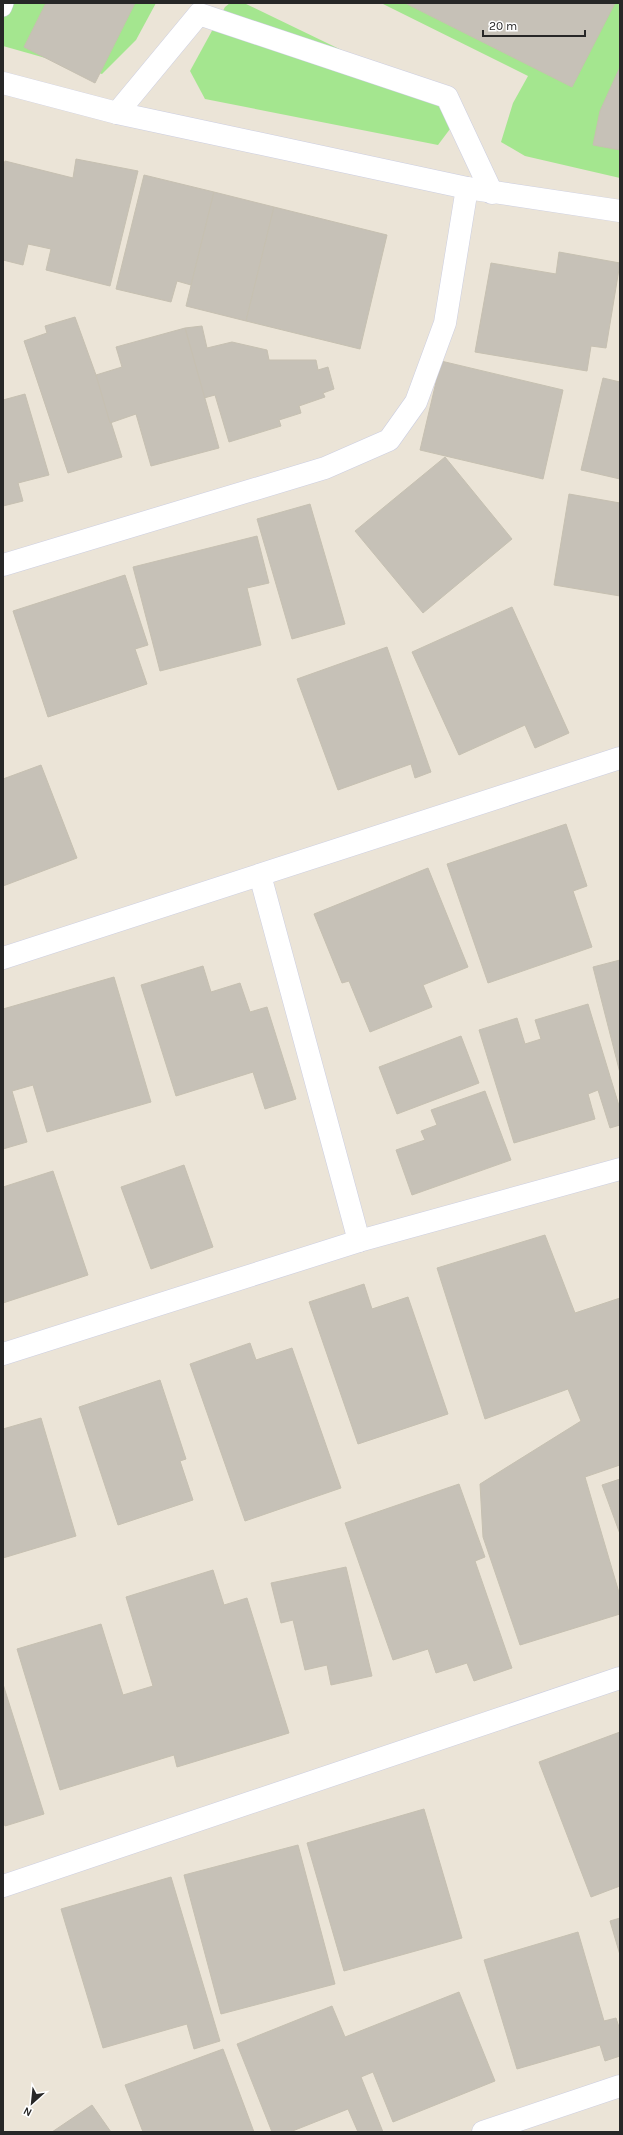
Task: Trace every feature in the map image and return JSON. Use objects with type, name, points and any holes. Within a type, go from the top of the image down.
[{"type":"street","points":[[117,113],[199,14],[447,97],[492,193]]},
{"type":"street","points":[[3,83],[117,113],[467,188],[492,193],[620,211]]},
{"type":"street","points":[[3,565],[325,468],[389,440],[416,402],[445,323],[467,188]]},
{"type":"street","points":[[3,958],[620,758]]},
{"type":"street","points":[[260,875],[359,1241]]},
{"type":"street","points":[[3,1354],[359,1241],[620,1169]]},
{"type":"street","points":[[3,1886],[620,1678]]},
{"type":"street","points":[[483,2132],[620,2086]]},
{"type":"lane","points":[[3,8],[5,3]]},
{"type":"green space","points":[[3,3],[156,3],[136,40],[102,74],[3,46]]},
{"type":"green space","points":[[230,3],[244,3],[449,102],[453,125],[438,145],[205,99],[190,71],[225,7]]},
{"type":"green space","points":[[381,3],[620,3],[620,178],[525,156],[501,142],[513,103],[528,76]]},
{"type":"building","points":[[46,3],[135,3],[95,83],[24,47]]},
{"type":"building","points":[[405,3],[615,3],[572,87]]},
{"type":"building","points":[[620,67],[620,150],[593,145],[600,111]]},
{"type":"building","points":[[76,159],[138,171],[110,286],[46,270],[51,249],[28,244],[23,265],[3,260],[3,168],[5,161],[73,178]]},
{"type":"building","points":[[144,175],[214,192],[191,285],[177,281],[171,302],[116,289]]},
{"type":"building","points":[[214,192],[274,207],[246,321],[186,306]]},
{"type":"building","points":[[274,207],[387,235],[360,349],[246,321]]},
{"type":"building","points":[[559,252],[620,263],[606,348],[591,346],[587,371],[475,352],[491,263],[556,274]]},
{"type":"building","points":[[75,317],[96,375],[122,457],[68,473],[24,341],[47,333],[45,326]]},
{"type":"building","points":[[202,326],[207,348],[232,342],[267,350],[269,360],[316,360],[318,370],[328,367],[334,389],[323,393],[325,397],[299,406],[301,413],[279,420],[281,426],[229,442],[215,395],[204,398],[185,328]]},
{"type":"building","points":[[185,328],[219,448],[151,466],[136,414],[110,423],[96,375],[122,367],[116,347]]},
{"type":"building","points":[[441,361],[563,390],[543,479],[420,450]]},
{"type":"building","points":[[603,378],[620,382],[620,479],[581,470]]},
{"type":"building","points":[[25,394],[49,475],[18,483],[23,501],[3,506],[3,400]]},
{"type":"building","points":[[445,457],[512,539],[423,613],[355,531]]},
{"type":"building","points":[[569,494],[620,503],[620,596],[554,585]]},
{"type":"building","points":[[310,504],[345,624],[292,639],[257,519]]},
{"type":"building","points":[[257,536],[269,583],[247,588],[261,645],[160,671],[133,567]]},
{"type":"building","points":[[125,575],[148,645],[135,649],[147,684],[48,717],[13,611]]},
{"type":"building","points":[[512,607],[569,733],[535,748],[525,725],[459,755],[412,652]]},
{"type":"building","points":[[387,647],[431,772],[415,778],[411,764],[338,790],[297,679]]},
{"type":"building","points":[[41,765],[77,858],[3,886],[3,779]]},
{"type":"building","points":[[566,824],[587,886],[573,891],[592,947],[488,983],[447,864]]},
{"type":"building","points":[[428,868],[468,967],[423,985],[432,1007],[370,1032],[349,981],[342,983],[314,914]]},
{"type":"building","points":[[620,960],[620,1073],[593,967]]},
{"type":"building","points":[[203,966],[211,992],[240,983],[250,1012],[267,1007],[296,1099],[265,1109],[253,1072],[176,1096],[141,985]]},
{"type":"building","points":[[114,977],[151,1102],[47,1132],[33,1085],[12,1091],[27,1142],[3,1149],[3,1009]]},
{"type":"building","points":[[588,1004],[620,1109],[620,1125],[610,1128],[598,1090],[588,1094],[595,1119],[514,1143],[479,1030],[517,1018],[525,1044],[541,1039],[535,1020]]},
{"type":"building","points":[[461,1036],[479,1083],[397,1114],[379,1067]]},
{"type":"building","points":[[485,1091],[511,1160],[412,1195],[396,1150],[425,1140],[421,1131],[437,1125],[431,1110]]},
{"type":"building","points":[[184,1165],[213,1247],[151,1269],[121,1187]]},
{"type":"building","points":[[53,1171],[88,1275],[3,1303],[3,1187]]},
{"type":"building","points":[[545,1235],[575,1313],[620,1298],[620,1465],[585,1477],[620,1596],[620,1614],[520,1645],[483,1537],[480,1484],[581,1421],[568,1389],[485,1419],[437,1268]]},
{"type":"building","points":[[364,1284],[372,1309],[408,1297],[448,1414],[358,1444],[309,1302]]},
{"type":"building","points":[[250,1343],[256,1360],[292,1348],[341,1488],[245,1521],[190,1364]]},
{"type":"building","points":[[160,1380],[186,1459],[180,1461],[193,1500],[118,1525],[79,1407]]},
{"type":"building","points":[[41,1418],[76,1536],[3,1558],[3,1429]]},
{"type":"building","points":[[620,1479],[620,1534],[602,1485]]},
{"type":"building","points":[[459,1484],[485,1557],[475,1561],[512,1668],[474,1681],[467,1663],[436,1673],[428,1649],[393,1660],[345,1523]]},
{"type":"building","points":[[346,1567],[372,1676],[331,1685],[327,1665],[305,1670],[293,1620],[281,1623],[271,1583]]},
{"type":"building","points":[[213,1570],[224,1605],[247,1598],[289,1733],[177,1767],[174,1755],[60,1790],[17,1649],[101,1624],[123,1695],[153,1686],[126,1597]]},
{"type":"building","points":[[3,1684],[44,1814],[5,1826],[3,1821]]},
{"type":"building","points":[[620,1732],[620,1886],[591,1897],[539,1762]]},
{"type":"building","points":[[424,1809],[462,1938],[344,1971],[307,1843]]},
{"type":"building","points":[[298,1845],[335,1984],[221,2014],[184,1875]]},
{"type":"building","points":[[171,1877],[220,2041],[194,2049],[187,2024],[103,2048],[61,1909]]},
{"type":"building","points":[[620,1918],[620,1955],[610,1921]]},
{"type":"building","points":[[578,1932],[604,2021],[616,2018],[620,2030],[620,2056],[605,2061],[600,2045],[517,2069],[484,1960]]},
{"type":"building","points":[[459,1992],[495,2081],[393,2122],[373,2072],[361,2077],[383,2132],[358,2132],[348,2109],[290,2132],[272,2132],[237,2044],[332,2006],[345,2037]]},
{"type":"building","points":[[223,2049],[254,2132],[143,2132],[125,2085]]},
{"type":"building","points":[[92,2105],[111,2132],[52,2132]]}]
